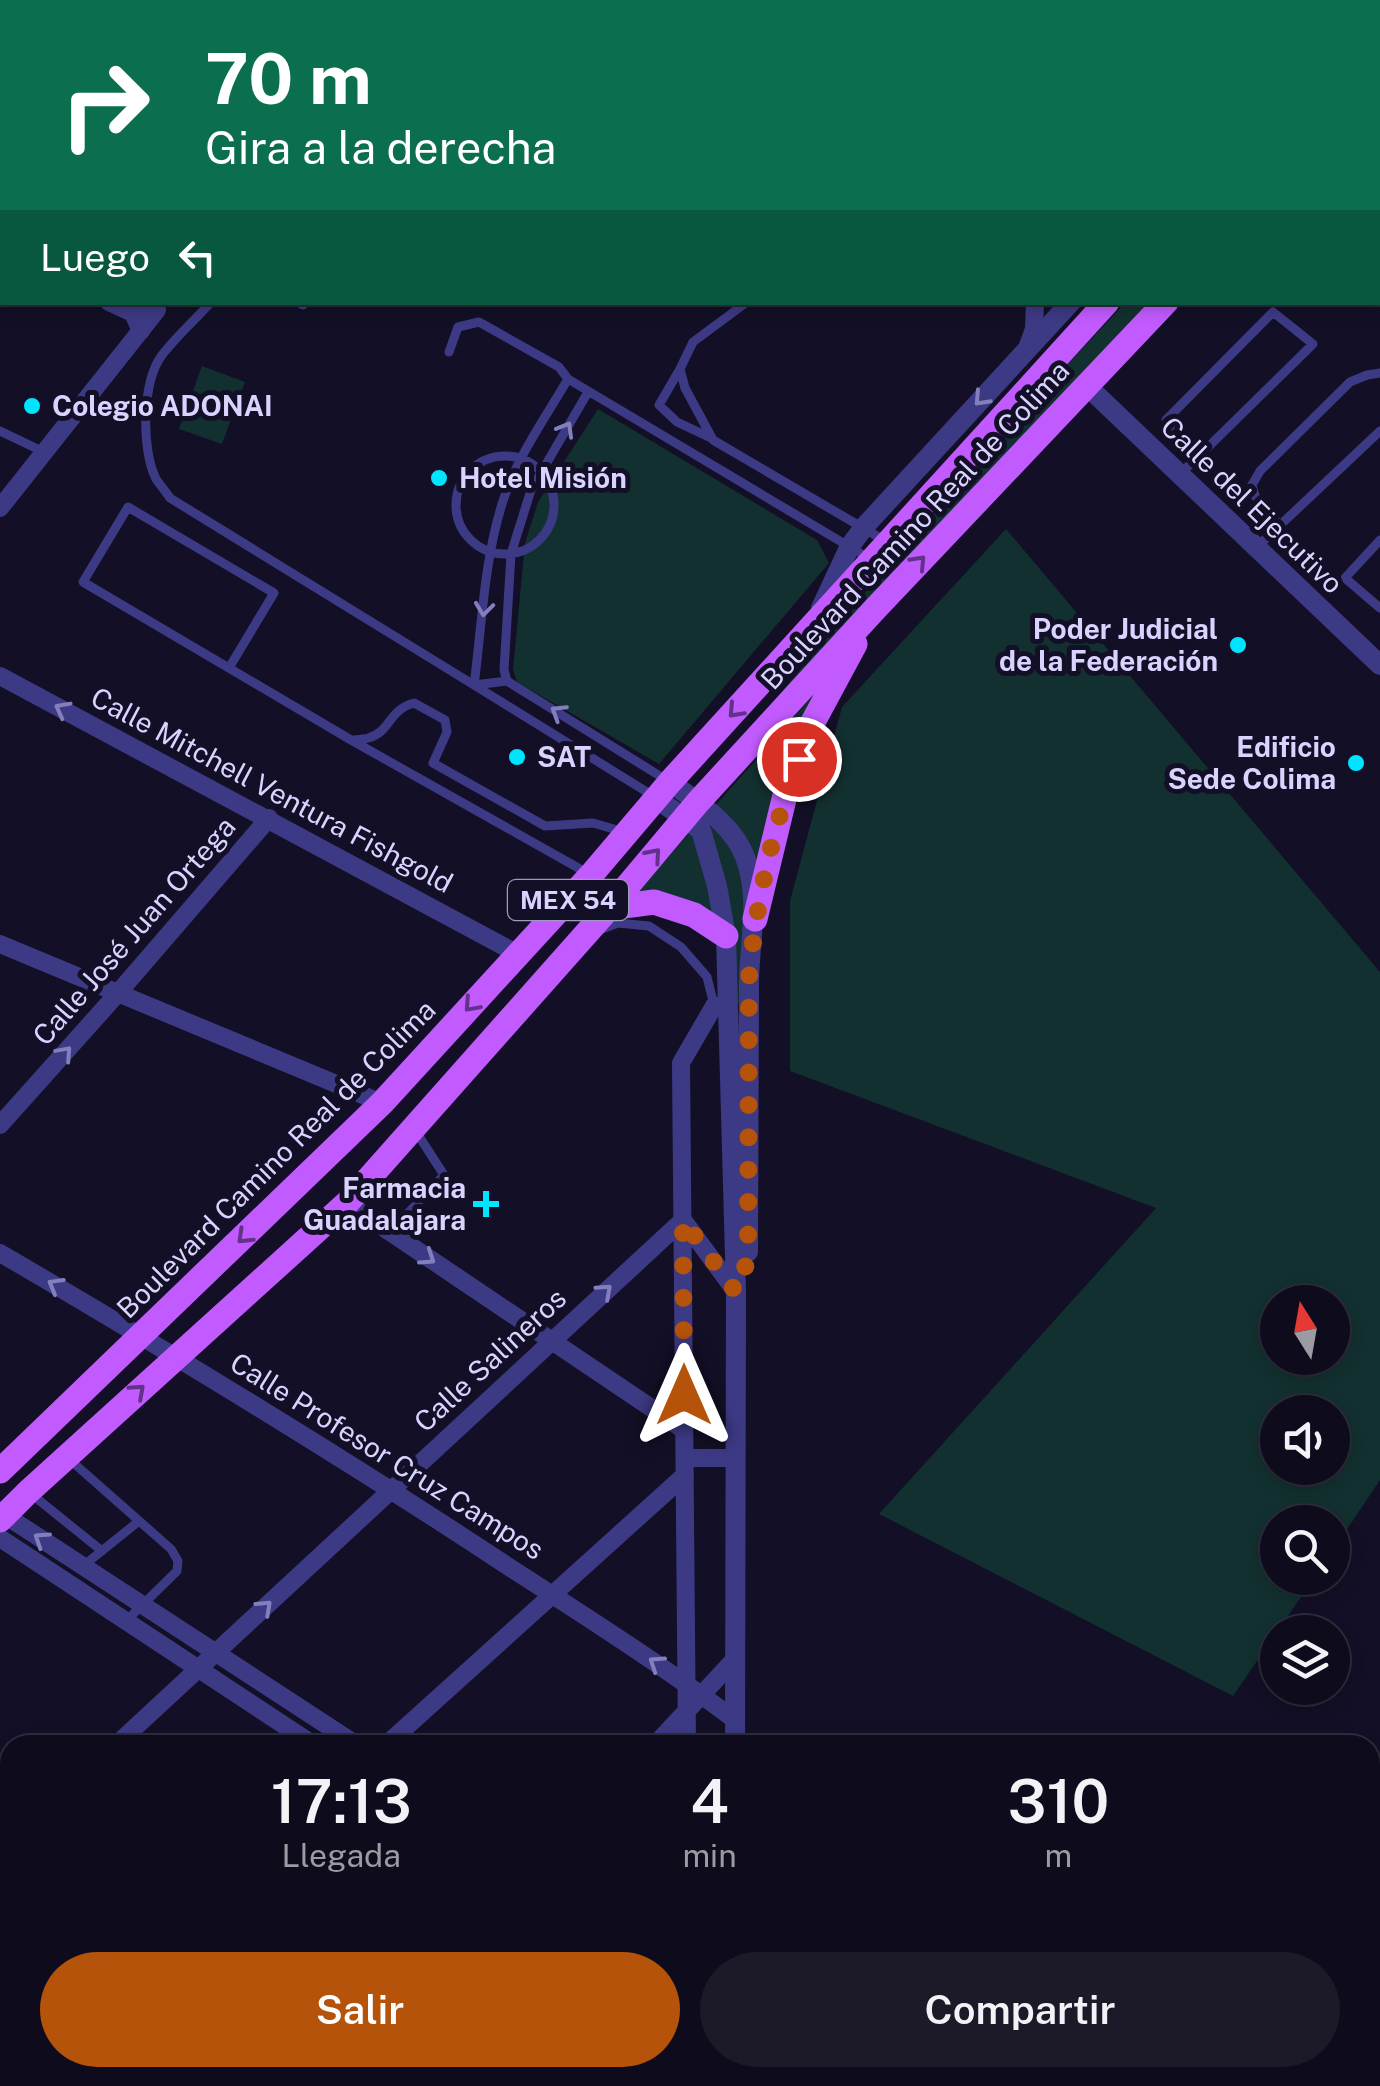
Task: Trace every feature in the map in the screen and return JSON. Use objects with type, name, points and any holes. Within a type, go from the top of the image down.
[{"type":"main road","name":"Boulevard Camino Real de Colima","points":[[0,1470],[382,1103],[1104,305]]},
{"type":"main road","name":"Boulevard Camino Real de Colima","points":[[1,1522],[28,1492],[347,1203],[692,810],[874,610],[1163,305]]},
{"type":"main road","points":[[755,920],[785,795],[813,722],[874,610]]},
{"type":"main road","points":[[609,908],[654,902],[694,915],[726,936]]},
{"type":"street","points":[[115,305],[133,313],[140,331]]},
{"type":"street","points":[[1027,348],[1034,328],[1035,305]]},
{"type":"street","points":[[811,629],[850,546],[864,526],[1068,305]]},
{"type":"street","points":[[0,508],[140,331],[149,306]]},
{"type":"street","name":"Calle del Ejecutivo","points":[[1086,385],[1380,665]]},
{"type":"street","name":"Calle Mitchell Ventura Fishgold","points":[[0,676],[518,954]]},
{"type":"street","points":[[664,790],[729,832],[744,853],[752,880],[755,920],[749,978],[748,1259],[736,1292]]},
{"type":"street","points":[[692,810],[717,886],[726,936],[721,1006],[736,1292],[735,1735]]},
{"type":"street","name":"Calle José Juan Ortega","points":[[0,1125],[269,818]]},
{"type":"street","points":[[0,944],[382,1103]]},
{"type":"street","points":[[687,1735],[687,1711],[694,1689],[684,1430],[681,1063],[721,1006]]},
{"type":"street","points":[[347,1203],[684,1430]]},
{"type":"street","points":[[683,1220],[736,1292]]},
{"type":"street","name":"Calle Salineros","points":[[127,1735],[683,1220]]},
{"type":"street","name":"Calle Profesor Cruz Campos","points":[[0,1253],[177,1356],[392,1490],[735,1720]]},
{"type":"street","points":[[397,1735],[552,1595],[685,1467],[735,1458]]},
{"type":"street","points":[[1,1522],[83,1566],[342,1735]]},
{"type":"street","points":[[1,1522],[126,1621],[299,1735]]},
{"type":"street","points":[[694,1689],[735,1659]]},
{"type":"street","points":[[664,1735],[687,1711]]},
{"type":"lane","points":[[209,305],[160,358],[150,386],[147,444],[155,476],[170,498],[474,685],[664,790]]},
{"type":"lane","points":[[744,305],[693,342],[658,405],[678,422],[864,526],[881,552]]},
{"type":"lane","points":[[1180,474],[1200,456],[1313,344],[1273,312],[1166,420],[1200,456]]},
{"type":"lane","points":[[449,352],[458,327],[479,322],[560,367],[568,379],[588,392],[850,546],[881,552]]},
{"type":"lane","points":[[680,369],[685,388],[713,440]]},
{"type":"lane","points":[[1280,526],[1255,496],[1252,485],[1260,471],[1350,382],[1380,373]]},
{"type":"lane","points":[[474,685],[491,552],[502,502],[521,458],[568,379]]},
{"type":"lane","points":[[588,392],[531,490],[511,554],[504,670],[507,681],[664,790]]},
{"type":"lane","points":[[0,431],[44,452]]},
{"type":"lane","points":[[1256,547],[1380,431]]},
{"type":"lane","points":[[506,455],[521,458],[542,472],[550,484],[554,514],[539,541],[511,554],[491,552],[465,534],[458,520],[458,490],[476,465],[506,455]]},
{"type":"lane","points":[[228,668],[274,594],[128,507],[83,582],[228,668],[350,740],[592,875]]},
{"type":"lane","points":[[1379,541],[1346,578],[1380,608]]},
{"type":"lane","points":[[474,685],[507,681]]},
{"type":"lane","points":[[350,740],[381,733],[400,707],[414,703],[445,720],[448,732],[433,763],[544,826],[592,824],[627,833]]},
{"type":"lane","points":[[581,938],[618,924],[648,926],[682,947],[721,1006]]},
{"type":"lane","points":[[390,1232],[444,1175],[414,1128]]},
{"type":"lane","points":[[66,1457],[171,1549],[178,1560],[178,1571],[126,1621]]},
{"type":"lane","points":[[28,1492],[102,1550]]},
{"type":"lane","points":[[83,1566],[139,1521]]},
{"type":"green space","points":[[1123,305],[1152,305],[713,773],[973,465]]},
{"type":"green space","points":[[202,366],[245,382],[222,444],[179,429]]},
{"type":"green space","points":[[598,409],[817,540],[829,563],[659,764],[517,682],[513,669],[525,543],[538,502]]},
{"type":"green space","points":[[1006,529],[1380,972],[1380,1480],[1350,1525],[1350,1505],[1260,1505],[1260,1595],[1302,1595],[1289,1615],[1260,1615],[1260,1657],[1233,1696],[879,1514],[1156,1208],[790,1071],[790,901],[842,707]]},
{"type":"green space","points":[[835,671],[756,873],[714,807]]},
{"type":"green space","points":[[712,826],[735,852],[745,883],[742,1004],[735,1004],[707,832]]},
{"type":"green space","points":[[692,830],[716,921],[633,896]]},
{"type":"place","name":"Colegio ADONAI","points":[[32,406]]},
{"type":"place","name":"Hotel Misión","points":[[439,478]]},
{"type":"place","name":"Poder Judicial de la Federación","points":[[1238,645]]},
{"type":"place","name":"SAT","points":[[517,757]]},
{"type":"place","name":"Edificio Sede Colima","points":[[1356,763]]},
{"type":"place","name":"Farmacia Guadalajara","points":[[486,1204]]},
{"type":"route","points":[[684,1395],[683,1220],[736,1292],[748,1259],[749,978],[755,920],[785,795],[799,759]]}]
